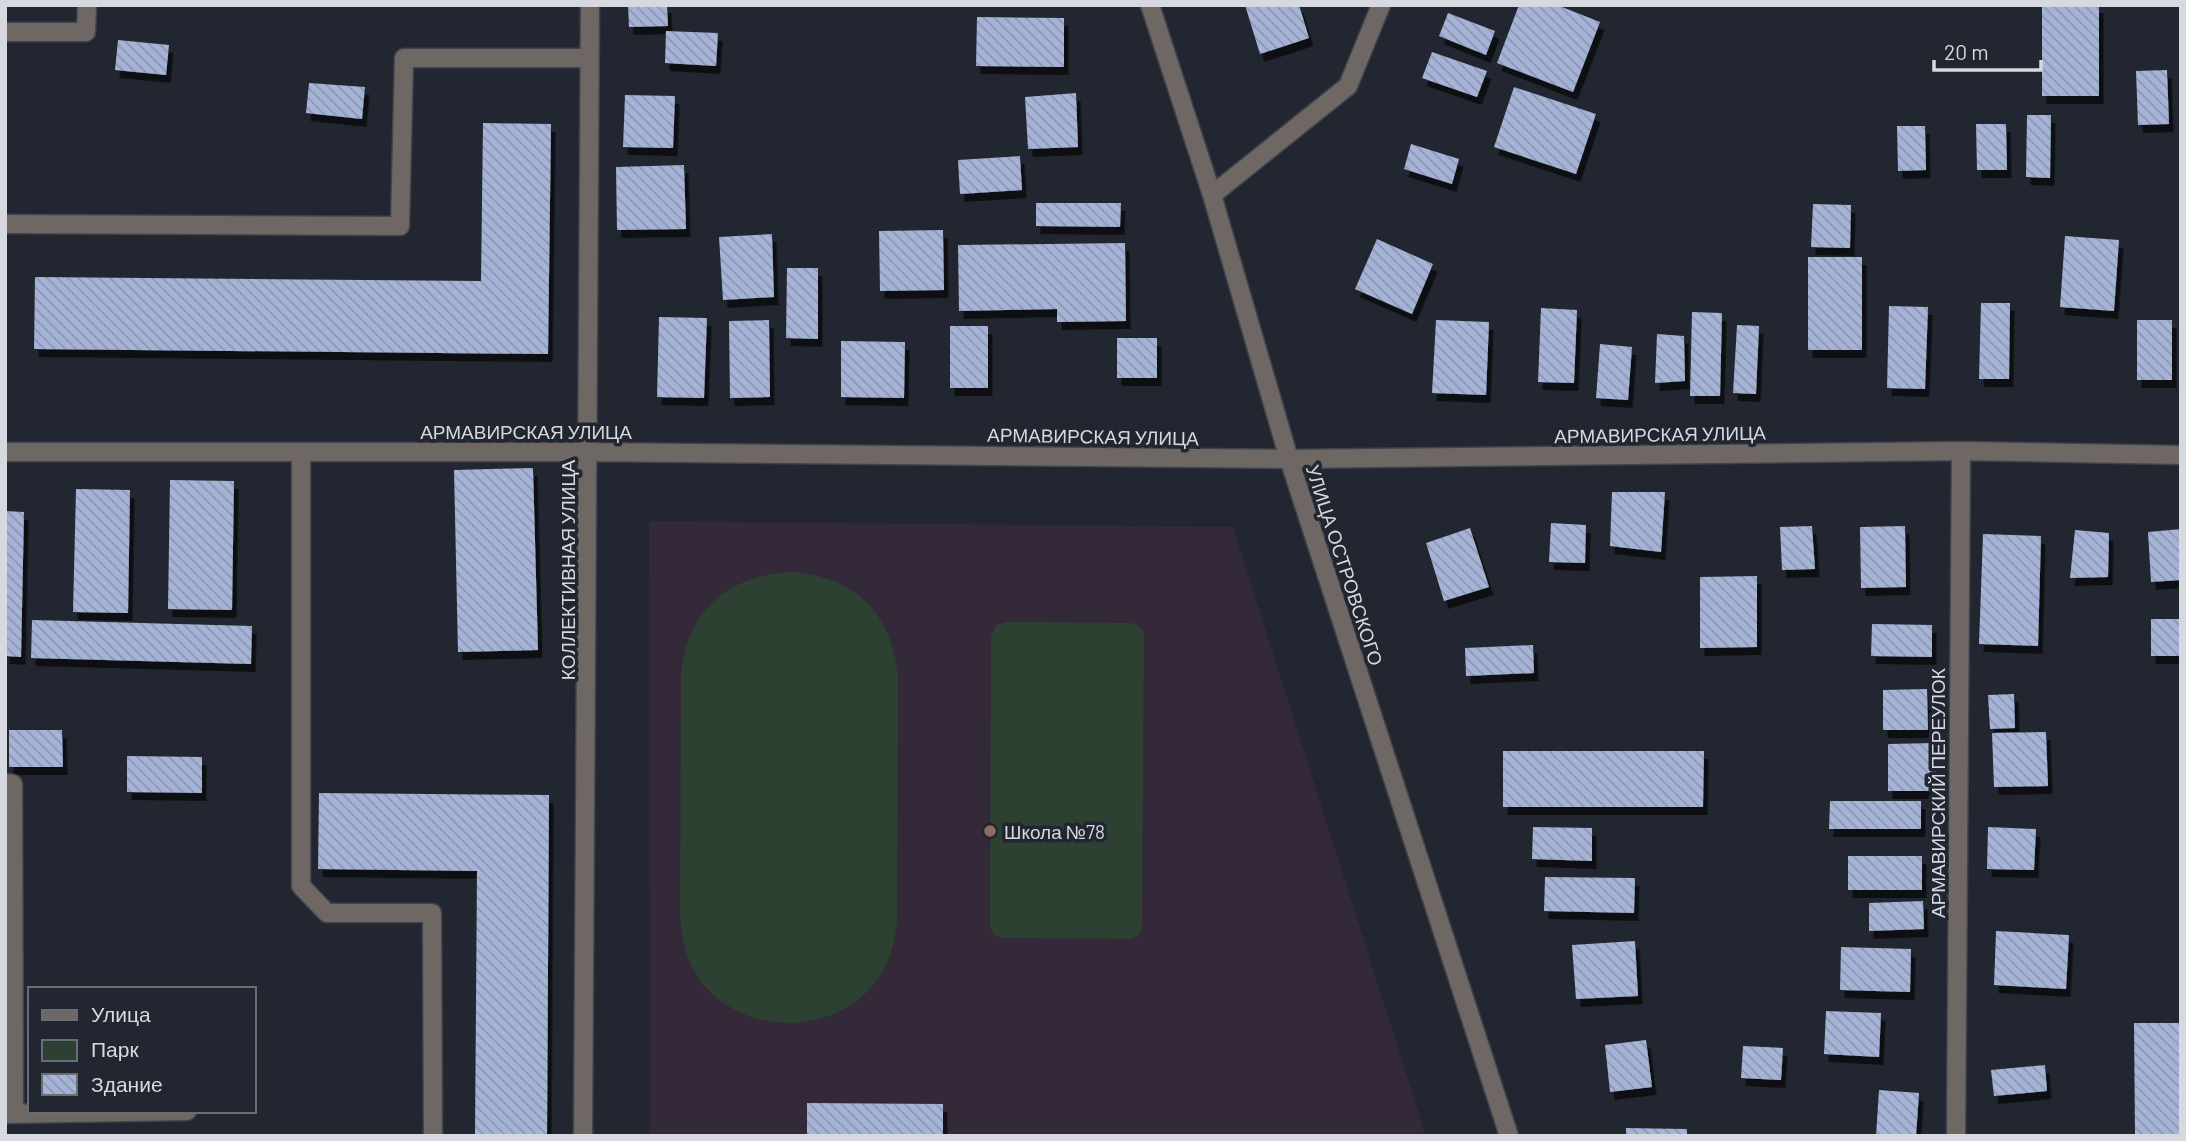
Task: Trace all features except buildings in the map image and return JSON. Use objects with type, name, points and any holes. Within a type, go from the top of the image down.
[{"type":"street","points":[[5,32],[86,32],[87,5]]},
{"type":"street","name":"КОЛЛЕКТИВНАЯ УЛИЦА","points":[[583,1136],[590,5]]},
{"type":"street","name":"УЛИЦА ОСТРОВСКОГО","points":[[1150,5],[1212,195],[1289,459],[1509,1136]]},
{"type":"street","points":[[1212,195],[1348,86],[1381,5]]},
{"type":"street","points":[[5,224],[400,226],[404,58],[589,58]]},
{"type":"street","name":"АРМАВИРСКАЯ УЛИЦА","points":[[5,452],[589,452],[1289,459],[1961,451],[2181,455]]},
{"type":"street","name":"АРМАВИРСКИЙ ПЕРЕУЛОК","points":[[1956,1136],[1961,451]]},
{"type":"street","points":[[301,452],[301,886],[327,913],[432,913],[433,1136]]},
{"type":"street","points":[[5,783],[13,784],[10,1114],[69,1113]]},
{"type":"shaded area","name":"Школа №78","points":[[649,521],[1233,527],[1426,1136],[650,1136]]},
{"type":"green space","points":[[794,572],[836,582],[867,603],[888,635],[898,677],[897,919],[891,952],[876,982],[860,998],[840,1011],[794,1023],[747,1015],[726,1004],[707,989],[690,963],[680,918],[681,676],[685,653],[692,632],[702,615],[715,600],[731,588],[771,574]]},
{"type":"green space","points":[[1007,622],[1131,623],[1139,626],[1144,634],[1142,926],[1138,936],[1130,939],[1003,938],[995,935],[990,928],[991,636],[996,625]]},
{"type":"place","name":"Школа №78","points":[[990,831]]}]
